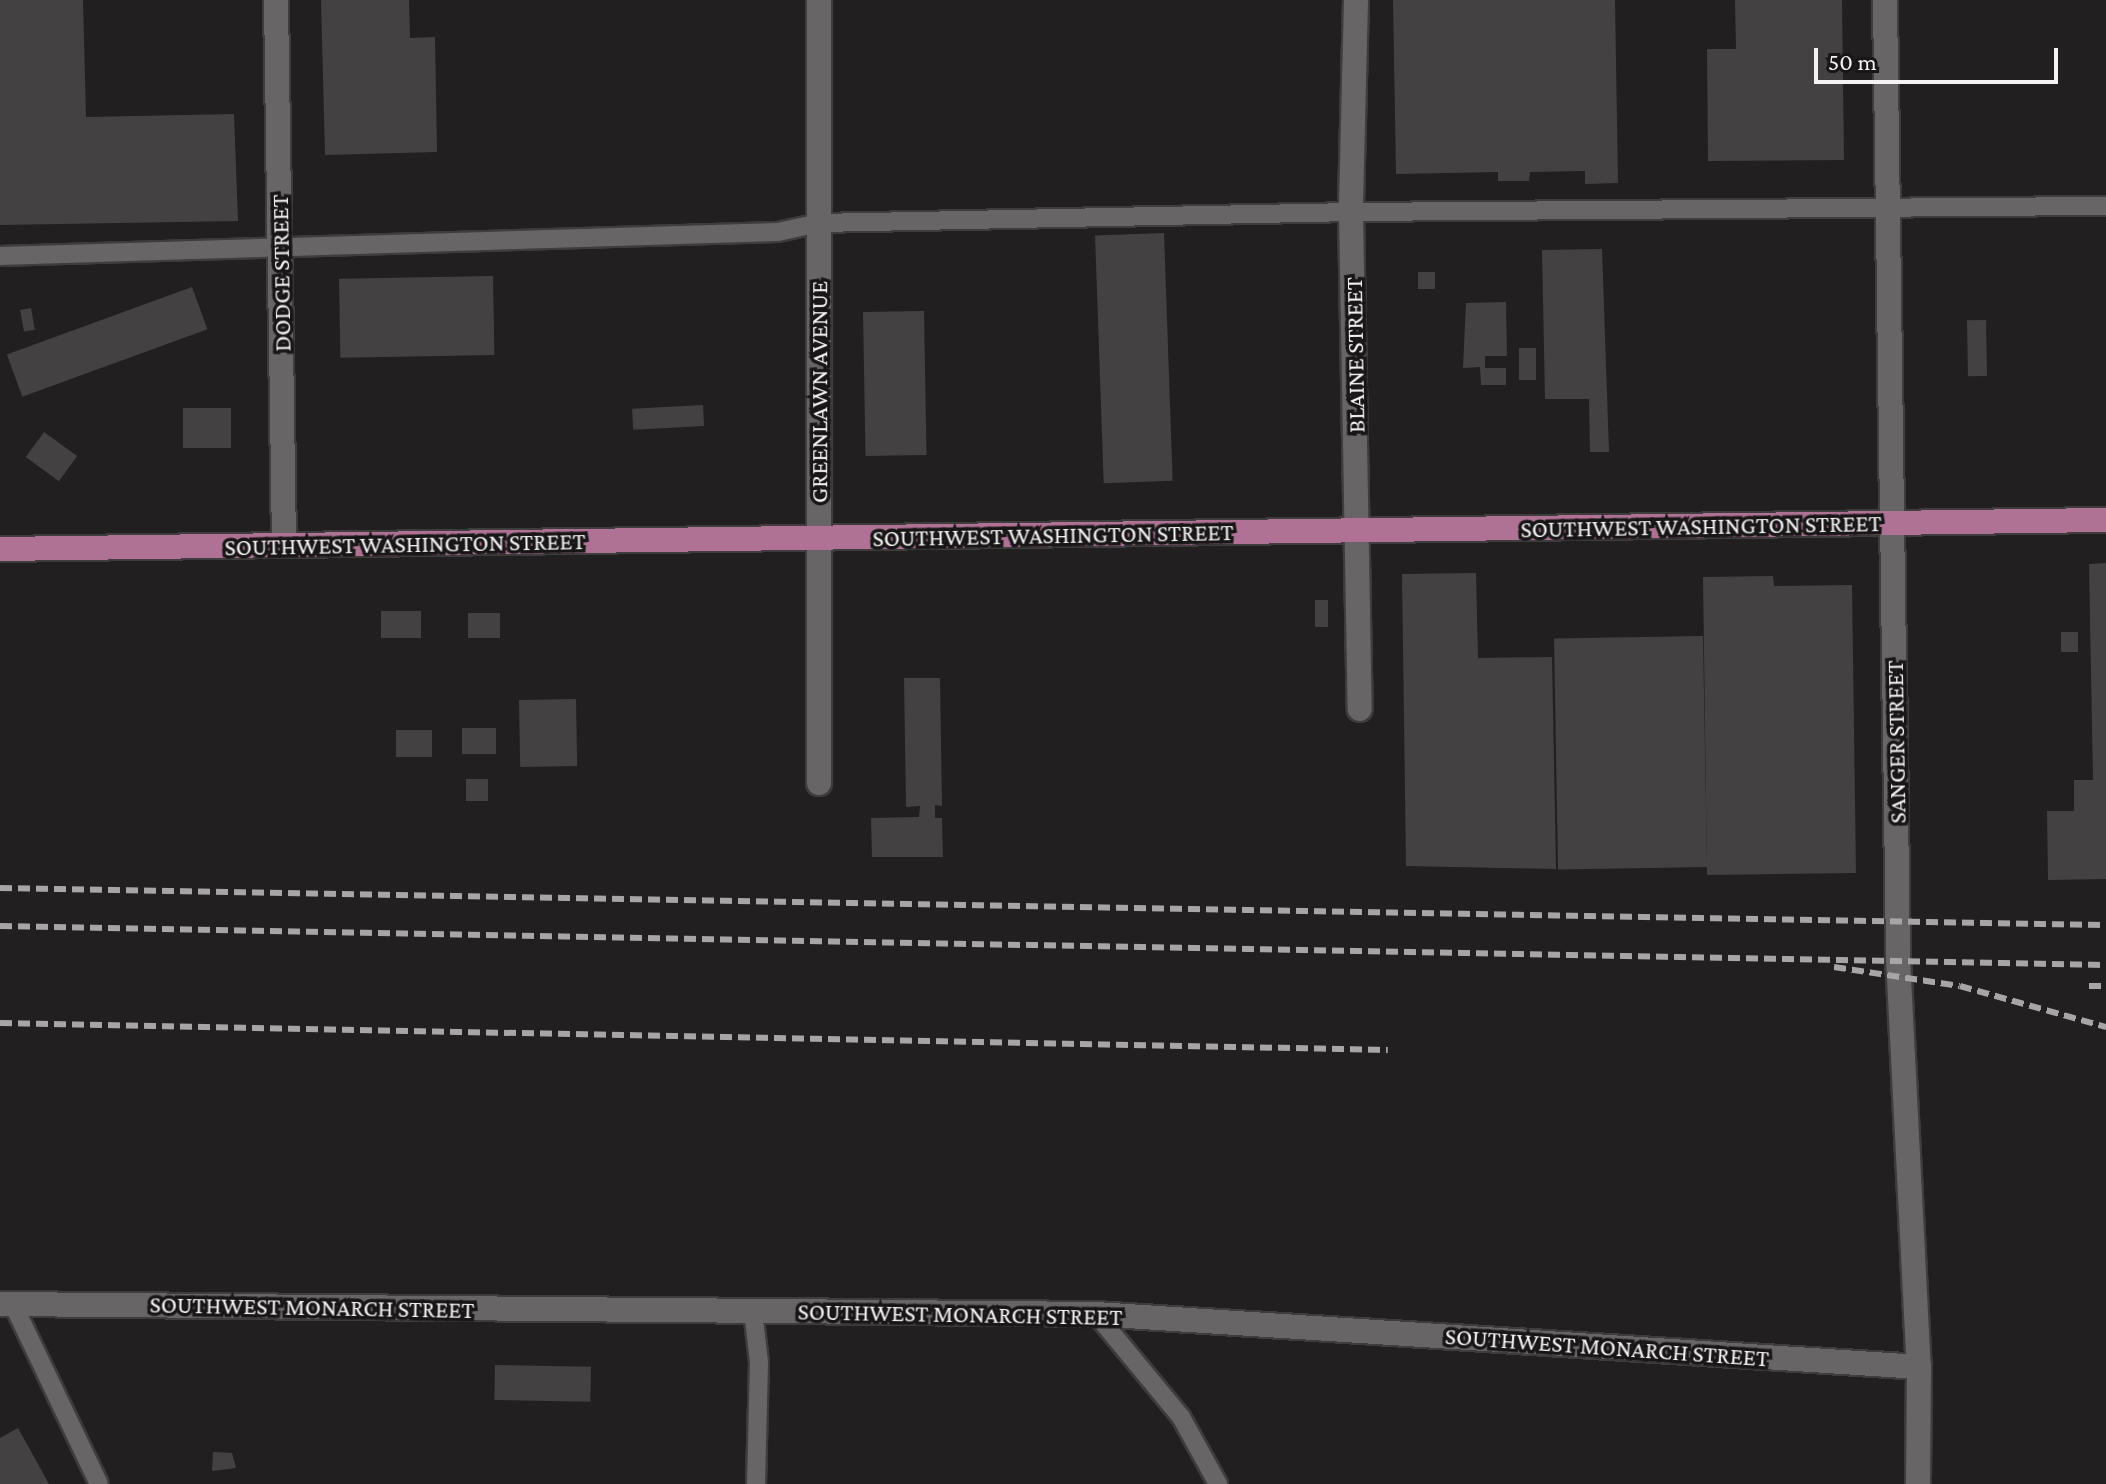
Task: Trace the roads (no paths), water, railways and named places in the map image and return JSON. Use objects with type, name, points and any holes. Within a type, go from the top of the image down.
[{"type":"main road","name":"SOUTHWEST WASHINGTON STREET","points":[[0,549],[2106,520]]},
{"type":"street","name":"DODGE STREET","points":[[276,0],[284,545]]},
{"type":"street","name":"GREENLAWN AVENUE","points":[[819,0],[819,783]]},
{"type":"street","name":"BLAINE STREET","points":[[1356,0],[1351,212],[1360,709]]},
{"type":"street","name":"SANGER STREET","points":[[1885,0],[1898,958],[1919,1367],[1918,1484]]},
{"type":"street","name":"SOUTHWEST MONARCH STREET","points":[[6,1304],[1096,1314],[1919,1367]]},
{"type":"lane","points":[[0,256],[778,232],[819,223],[1351,212],[2106,206]]},
{"type":"lane","points":[[6,1304],[99,1484]]},
{"type":"lane","points":[[753,1311],[759,1362],[756,1484]]},
{"type":"lane","points":[[1096,1314],[1181,1417],[1218,1484]]},
{"type":"railway","points":[[0,888],[2106,925]]},
{"type":"railway","points":[[0,926],[2106,965]]},
{"type":"railway","points":[[1834,967],[1960,986],[2106,1027]]},
{"type":"railway","points":[[2089,986],[2106,986]]},
{"type":"railway","points":[[0,1023],[1388,1050]]}]
